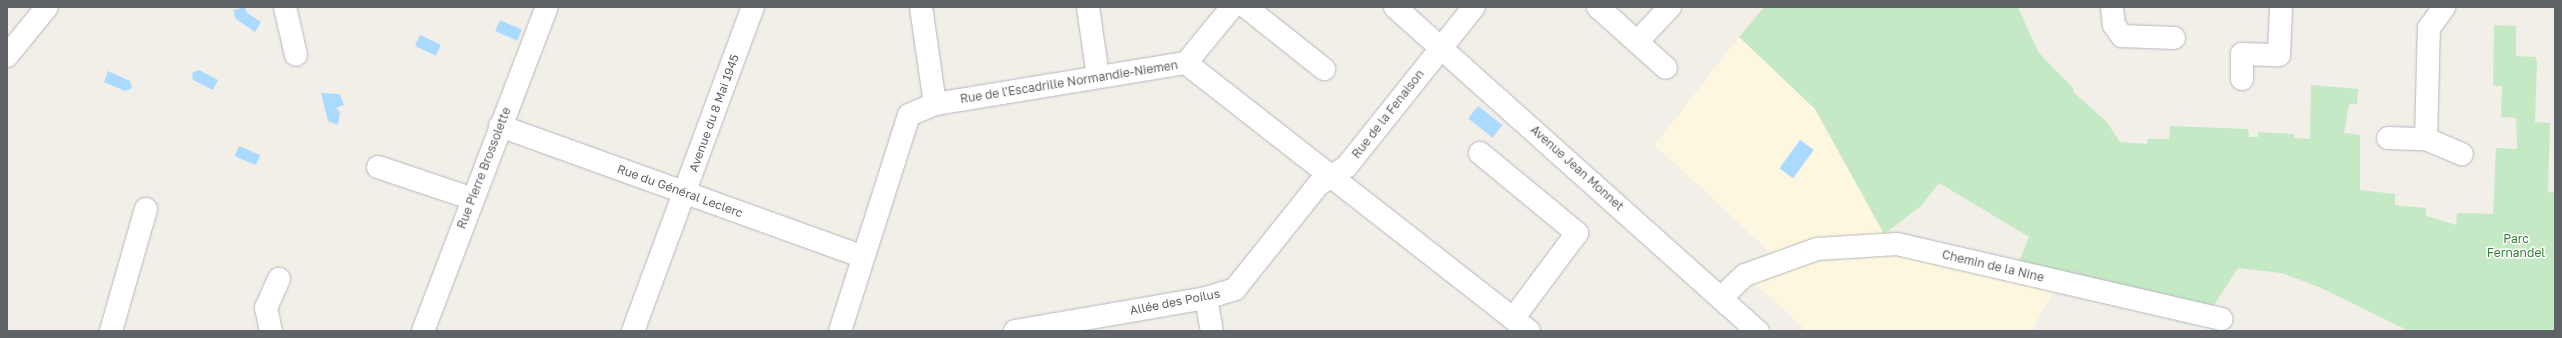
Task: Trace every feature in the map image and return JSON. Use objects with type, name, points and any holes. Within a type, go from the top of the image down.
[{"type":"street","points":[[7,56],[47,7]]},
{"type":"street","points":[[285,7],[296,55]]},
{"type":"street","name":"Rue Pierre Brossolette","points":[[423,331],[500,126],[547,7]]},
{"type":"street","name":"Avenue du 8 Mai 1945","points":[[632,331],[753,7]]},
{"type":"street","points":[[921,7],[935,104]]},
{"type":"street","points":[[1088,7],[1098,76]]},
{"type":"street","points":[[1186,62],[1232,7]]},
{"type":"street","points":[[1246,7],[1324,69]]},
{"type":"street","name":"Avenue Jean Monnet","points":[[1395,7],[1722,297],[1758,331]]},
{"type":"street","name":"Rue de la Fenaison","points":[[1333,177],[1348,166],[1440,47],[1474,7]]},
{"type":"street","points":[[1598,7],[1666,68]]},
{"type":"street","points":[[1637,42],[1670,7]]},
{"type":"street","points":[[2112,7],[2114,25],[2122,36],[2174,38]]},
{"type":"street","points":[[2242,79],[2242,54],[2279,55],[2281,7]]},
{"type":"street","points":[[2426,139],[2429,28],[2444,7]]},
{"type":"street","name":"Rue de l'Escadrille Normandie-Niemen","points":[[840,331],[861,256],[909,115],[935,104],[1186,62],[1521,325]]},
{"type":"street","name":"Rue du Général Leclerc","points":[[500,126],[861,256]]},
{"type":"street","points":[[2388,138],[2426,139],[2462,154]]},
{"type":"street","points":[[1480,153],[1577,233],[1521,325]]},
{"type":"street","points":[[378,167],[473,199]]},
{"type":"street","name":"Allée des Poilus","points":[[1015,331],[1206,298],[1235,289],[1318,185],[1333,177]]},
{"type":"street","points":[[111,331],[146,209]]},
{"type":"street","name":"Chemin de la Nine","points":[[1722,297],[1745,275],[1765,265],[1817,249],[1897,244],[2221,319]]},
{"type":"street","points":[[271,331],[266,308],[278,279]]},
{"type":"street","points":[[1206,298],[1212,331]]},
{"type":"shaded area","points":[[1739,37],[1815,109],[1893,249],[2054,292],[2031,331],[1807,331],[1750,279],[1785,266],[1655,145]]},
{"type":"green space","name":"Parc Fernandel","points":[[1764,7],[2018,7],[2038,52],[2074,89],[2073,92],[2106,121],[2120,142],[2147,144],[2148,139],[2169,139],[2170,126],[2248,129],[2249,137],[2258,137],[2258,132],[2294,134],[2294,138],[2310,139],[2311,85],[2358,89],[2357,104],[2349,104],[2344,133],[2360,135],[2360,190],[2395,194],[2395,205],[2426,208],[2426,216],[2456,225],[2457,213],[2493,214],[2496,148],[2517,149],[2516,118],[2501,117],[2502,86],[2493,86],[2494,25],[2516,26],[2516,56],[2536,57],[2535,122],[2550,123],[2548,192],[2555,193],[2555,331],[2409,331],[2319,287],[2281,273],[2238,268],[2214,305],[2018,264],[2029,237],[1939,183],[1921,206],[1884,234],[1815,109],[1739,37]]},
{"type":"water","points":[[245,7],[247,13],[261,22],[255,32],[236,19],[233,10]]},
{"type":"water","points":[[500,20],[522,30],[517,41],[495,31]]},
{"type":"water","points":[[420,35],[441,45],[436,56],[415,46]]},
{"type":"water","points":[[199,70],[218,80],[213,90],[193,80],[192,73]]},
{"type":"water","points":[[108,71],[130,81],[132,88],[125,91],[104,82]]},
{"type":"water","points":[[321,93],[340,94],[344,105],[336,108],[340,112],[338,125],[328,121]]},
{"type":"water","points":[[1478,106],[1502,125],[1493,138],[1468,119]]},
{"type":"water","points":[[1800,140],[1814,150],[1793,178],[1779,168]]},
{"type":"water","points":[[239,146],[260,155],[256,165],[235,156]]}]
